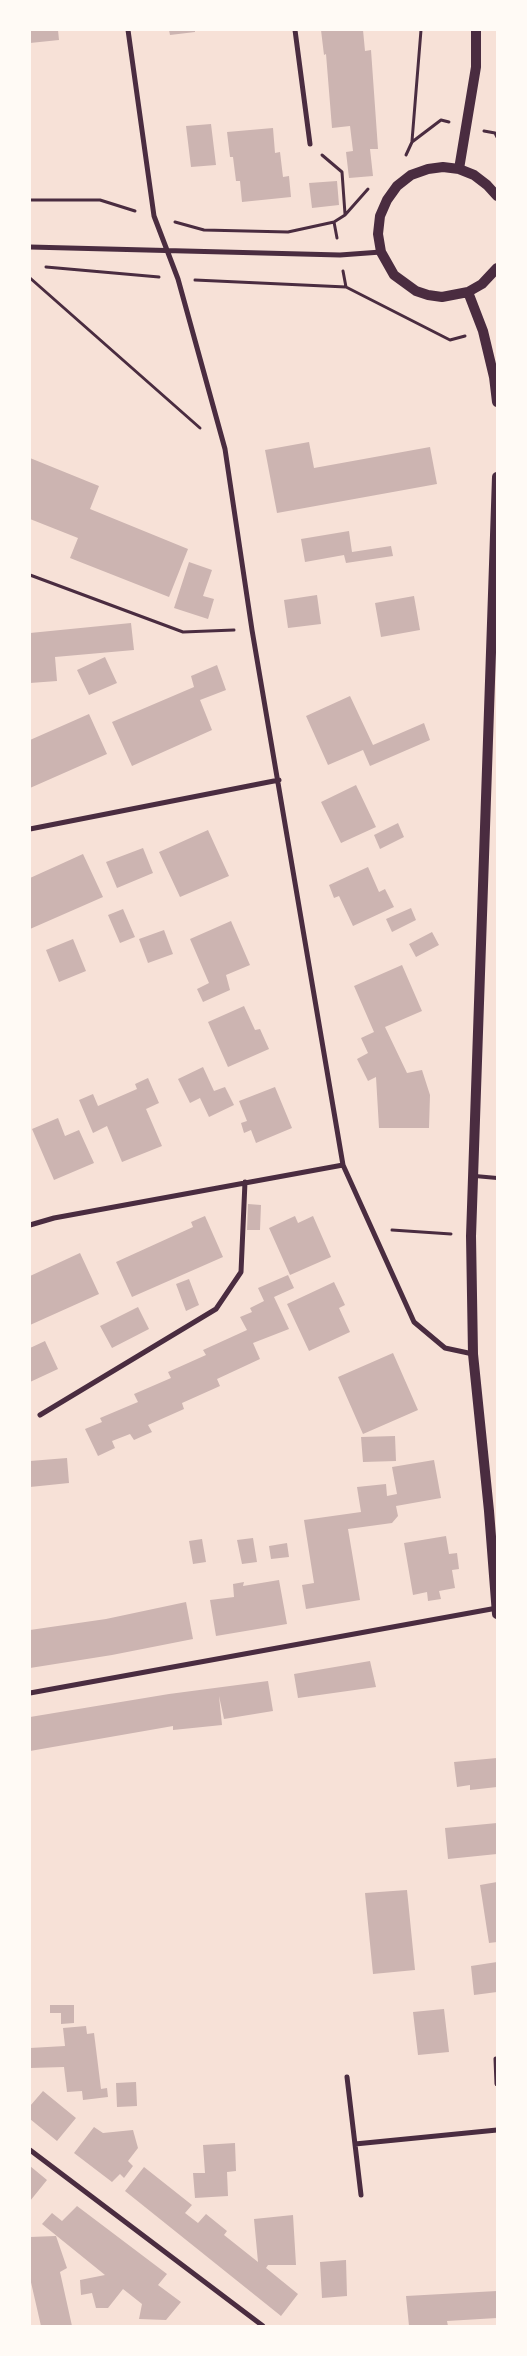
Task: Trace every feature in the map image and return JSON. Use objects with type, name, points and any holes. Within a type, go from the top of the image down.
[{"type":"main road","points":[[459,169],[476,67],[476,30]]},
{"type":"main road","points":[[497,196],[488,184],[474,175],[459,169],[443,167],[428,169],[411,175],[397,186],[387,200],[380,216],[378,234],[382,252],[394,275],[416,291],[442,297],[468,292],[482,284],[497,268]]},
{"type":"main road","points":[[468,292],[483,331],[494,377],[497,402]]},
{"type":"main road","points":[[497,477],[471,1236],[473,1354],[497,1610]]},
{"type":"street","points":[[128,30],[154,216],[178,279],[224,449],[252,630],[343,1165],[414,1322],[445,1348],[473,1354]]},
{"type":"street","points":[[295,30],[310,144]]},
{"type":"street","points":[[30,246],[340,255],[382,252]]},
{"type":"street","points":[[30,829],[279,780]]},
{"type":"street","points":[[30,1226],[54,1218],[343,1165]]},
{"type":"street","points":[[40,1415],[216,1309],[241,1272],[245,1182]]},
{"type":"street","points":[[30,1692],[497,1610]]},
{"type":"street","points":[[496,2059],[497,2084]]},
{"type":"street","points":[[347,2077],[361,2195]]},
{"type":"street","points":[[355,2144],[497,2130]]},
{"type":"street","points":[[30,2150],[263,2326]]},
{"type":"lane","points":[[473,1176],[497,1178]]},
{"type":"path","points":[[412,142],[421,30]]},
{"type":"path","points":[[310,144],[342,172],[345,215]]},
{"type":"path","points":[[30,200],[100,200],[204,230],[288,232],[334,222]]},
{"type":"path","points":[[39,266],[178,279],[346,287]]},
{"type":"path","points":[[30,278],[224,449]]},
{"type":"path","points":[[30,575],[183,632],[252,630]]},
{"type":"path","points":[[372,1228],[471,1236]]},
{"type":"building","points":[[30,30],[58,30],[59,40],[30,43]]},
{"type":"building","points":[[169,30],[195,30],[195,32],[170,35]]},
{"type":"building","points":[[321,30],[363,30],[365,51],[371,50],[378,149],[370,149],[373,176],[349,178],[346,152],[353,151],[350,126],[332,128],[326,54],[324,55]]},
{"type":"building","points":[[211,124],[216,165],[191,167],[186,126]]},
{"type":"building","points":[[273,128],[275,153],[280,152],[283,177],[289,176],[291,197],[242,202],[240,181],[236,181],[233,157],[230,157],[227,132]]},
{"type":"building","points":[[337,181],[339,205],[312,208],[309,183]]},
{"type":"building","points":[[309,442],[314,468],[430,447],[437,484],[277,513],[265,450]]},
{"type":"building","points":[[30,458],[99,486],[90,509],[188,549],[169,597],[70,558],[78,538],[30,519]]},
{"type":"building","points":[[349,531],[352,552],[391,546],[393,556],[346,563],[344,555],[305,562],[301,539]]},
{"type":"building","points":[[189,562],[212,570],[203,596],[214,599],[208,619],[174,608]]},
{"type":"building","points":[[317,595],[321,624],[288,628],[284,600]]},
{"type":"building","points":[[414,596],[420,630],[381,637],[375,603]]},
{"type":"building","points":[[131,623],[134,650],[55,657],[57,681],[30,683],[30,633]]},
{"type":"building","points":[[105,657],[117,683],[89,695],[77,670]]},
{"type":"building","points":[[217,665],[226,690],[200,700],[212,730],[132,766],[112,722],[194,687],[191,676]]},
{"type":"building","points":[[350,696],[373,745],[424,723],[430,740],[370,766],[363,750],[328,765],[306,716]]},
{"type":"building","points":[[89,714],[107,754],[30,788],[30,740]]},
{"type":"building","points":[[356,785],[376,827],[341,843],[321,802]]},
{"type":"building","points":[[398,823],[404,837],[380,849],[374,835]]},
{"type":"building","points":[[208,830],[229,876],[180,897],[159,852]]},
{"type":"building","points":[[143,848],[153,873],[117,888],[106,862]]},
{"type":"building","points":[[83,854],[103,897],[30,929],[30,878]]},
{"type":"building","points":[[368,867],[379,892],[385,889],[394,907],[353,926],[339,896],[334,898],[329,885]]},
{"type":"building","points":[[411,908],[416,920],[392,932],[386,919]]},
{"type":"building","points":[[123,909],[135,937],[120,943],[108,915]]},
{"type":"building","points":[[231,921],[250,965],[226,975],[230,990],[203,1002],[197,989],[209,983],[190,939]]},
{"type":"building","points":[[164,930],[173,954],[148,963],[139,939]]},
{"type":"building","points":[[432,932],[439,945],[416,957],[409,944]]},
{"type":"building","points":[[73,939],[86,971],[59,982],[46,950]]},
{"type":"building","points":[[402,965],[422,1011],[385,1027],[407,1073],[422,1070],[430,1095],[429,1128],[379,1128],[376,1077],[368,1081],[357,1059],[368,1053],[361,1038],[374,1032],[354,986]]},
{"type":"building","points":[[244,1006],[255,1030],[260,1029],[269,1049],[228,1067],[208,1022]]},
{"type":"building","points":[[203,1067],[214,1091],[225,1087],[234,1105],[209,1117],[200,1098],[190,1103],[178,1079]]},
{"type":"building","points":[[148,1078],[159,1103],[146,1109],[162,1146],[122,1162],[107,1126],[93,1133],[79,1100],[93,1094],[98,1106],[137,1089],[135,1084]]},
{"type":"building","points":[[275,1087],[292,1128],[256,1143],[251,1130],[244,1133],[241,1123],[247,1121],[239,1101]]},
{"type":"building","points":[[58,1118],[65,1136],[79,1130],[94,1163],[54,1180],[32,1129]]},
{"type":"building","points":[[248,1204],[261,1205],[260,1230],[247,1230]]},
{"type":"building","points":[[205,1216],[223,1257],[132,1297],[116,1262],[193,1227],[191,1222]]},
{"type":"building","points":[[295,1216],[298,1223],[313,1216],[331,1257],[290,1275],[269,1228]]},
{"type":"building","points":[[80,1253],[99,1294],[30,1325],[30,1276]]},
{"type":"building","points":[[288,1275],[294,1288],[274,1297],[289,1329],[253,1343],[260,1359],[217,1379],[220,1386],[182,1403],[184,1409],[148,1425],[152,1432],[134,1440],[130,1434],[112,1441],[115,1448],[98,1456],[85,1429],[102,1422],[100,1418],[138,1402],[134,1394],[171,1378],[168,1372],[206,1355],[203,1350],[247,1330],[240,1317],[252,1312],[250,1308],[264,1301],[258,1288]]},
{"type":"building","points":[[189,1279],[199,1305],[186,1311],[176,1284]]},
{"type":"building","points":[[334,1282],[345,1305],[339,1308],[350,1332],[309,1351],[287,1304]]},
{"type":"building","points":[[138,1307],[149,1329],[112,1348],[100,1326]]},
{"type":"building","points":[[45,1341],[58,1369],[30,1382],[30,1348]]},
{"type":"building","points":[[393,1353],[418,1410],[363,1434],[338,1377]]},
{"type":"building","points":[[395,1436],[396,1461],[363,1462],[361,1437]]},
{"type":"building","points":[[67,1458],[69,1483],[30,1487],[30,1461]]},
{"type":"building","points":[[434,1460],[441,1498],[396,1506],[398,1516],[392,1523],[348,1529],[360,1600],[306,1609],[302,1585],[314,1583],[304,1520],[361,1512],[357,1487],[386,1484],[387,1496],[397,1494],[392,1467]]},
{"type":"building","points":[[446,1536],[449,1554],[457,1553],[459,1569],[452,1570],[455,1588],[439,1591],[441,1599],[428,1601],[427,1592],[413,1595],[404,1543]]},
{"type":"building","points":[[253,1538],[257,1562],[242,1564],[237,1540]]},
{"type":"building","points":[[202,1539],[206,1562],[193,1564],[189,1541]]},
{"type":"building","points":[[287,1543],[289,1557],[271,1559],[269,1546]]},
{"type":"building","points":[[279,1580],[287,1624],[216,1636],[210,1600],[234,1597],[233,1584],[244,1582],[243,1586]]},
{"type":"building","points":[[186,1602],[193,1639],[112,1655],[30,1668],[30,1630],[106,1619]]},
{"type":"building","points":[[370,1661],[376,1687],[298,1698],[294,1674]]},
{"type":"building","points":[[268,1681],[273,1711],[224,1719],[219,1696],[222,1725],[173,1730],[173,1726],[30,1751],[30,1717],[169,1694]]},
{"type":"building","points":[[497,1758],[497,1787],[470,1790],[470,1785],[457,1787],[454,1762]]},
{"type":"building","points":[[497,1823],[497,1854],[448,1859],[445,1828]]},
{"type":"building","points":[[497,1882],[497,1942],[489,1943],[480,1885]]},
{"type":"building","points":[[407,1890],[415,1970],[373,1974],[365,1893]]},
{"type":"building","points":[[497,1962],[497,1992],[474,1995],[471,1966]]},
{"type":"building","points":[[50,2005],[74,2005],[74,2023],[61,2024],[61,2013],[50,2013]]},
{"type":"building","points":[[444,2009],[449,2052],[418,2055],[413,2012]]},
{"type":"building","points":[[86,2026],[87,2034],[94,2033],[101,2089],[107,2088],[108,2097],[83,2100],[82,2091],[67,2092],[64,2067],[30,2068],[30,2048],[65,2046],[63,2028]]},
{"type":"building","points":[[136,2082],[137,2106],[117,2107],[116,2083]]},
{"type":"building","points":[[43,2091],[76,2118],[57,2141],[30,2119],[30,2106]]},
{"type":"building","points":[[94,2127],[103,2133],[133,2130],[138,2148],[128,2161],[133,2166],[124,2178],[120,2174],[112,2182],[74,2153]]},
{"type":"building","points":[[235,2143],[236,2171],[227,2172],[228,2196],[195,2198],[193,2173],[205,2173],[203,2145]]},
{"type":"building","points":[[30,2166],[47,2180],[30,2201]]},
{"type":"building","points":[[144,2167],[192,2205],[185,2213],[198,2223],[206,2214],[227,2231],[224,2235],[258,2262],[254,2219],[293,2215],[296,2265],[268,2265],[266,2268],[298,2294],[281,2316],[125,2191]]},
{"type":"building","points":[[77,2206],[167,2274],[158,2285],[181,2302],[166,2320],[139,2319],[142,2304],[123,2289],[108,2308],[96,2308],[92,2293],[81,2295],[80,2280],[105,2275],[42,2224],[52,2213],[62,2221]]},
{"type":"building","points":[[56,2236],[67,2268],[60,2272],[72,2326],[41,2326],[30,2278],[30,2237]]},
{"type":"building","points":[[346,2260],[347,2296],[322,2298],[320,2262]]},
{"type":"building","points":[[497,2291],[497,2318],[447,2321],[448,2326],[409,2326],[406,2296]]}]
